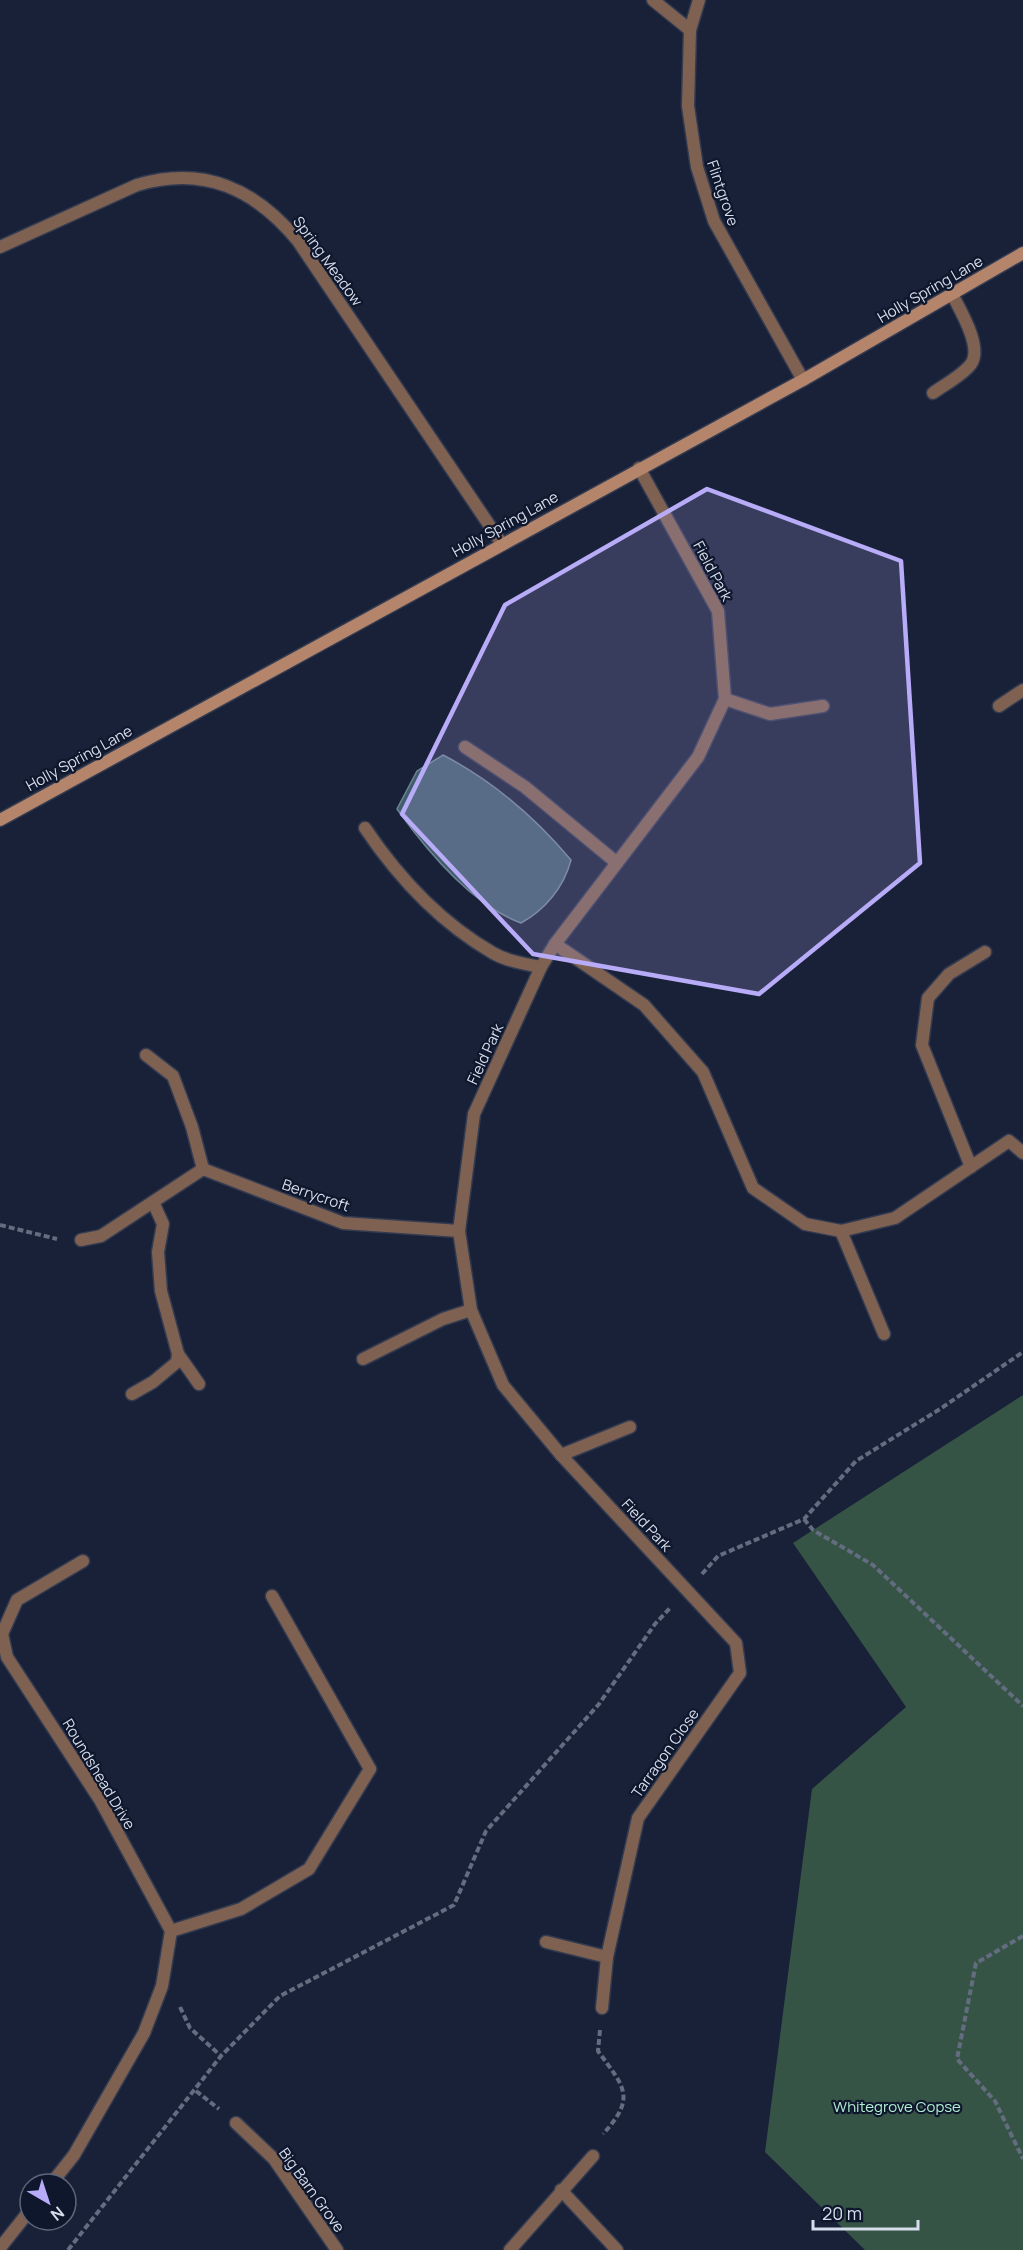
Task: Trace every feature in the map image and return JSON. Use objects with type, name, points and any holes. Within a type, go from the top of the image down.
[{"type":"street","points":[[653,0],[690,30]]},
{"type":"street","name":"Flintgrove","points":[[699,0],[690,30],[688,106],[697,167],[714,221],[803,380]]},
{"type":"street","name":"Spring Meadow","points":[[0,247],[137,185],[160,178],[203,179],[249,195],[282,222],[298,241],[502,544]]},
{"type":"street","name":"Holly Spring Lane","points":[[0,819],[803,380],[1023,253]]},
{"type":"street","points":[[933,393],[971,364],[975,350],[969,328],[952,294]]},
{"type":"street","name":"Field Park","points":[[639,468],[718,611],[725,699],[698,757],[555,944],[541,967],[474,1114],[459,1231],[471,1310],[503,1385],[561,1455],[687,1590]]},
{"type":"street","points":[[999,706],[1023,690]]},
{"type":"street","points":[[725,699],[771,714],[822,706]]},
{"type":"street","points":[[465,747],[525,787],[617,863]]},
{"type":"street","points":[[365,828],[409,886],[454,924],[494,953],[541,967]]},
{"type":"street","points":[[555,944],[644,1005],[703,1072],[753,1188],[805,1224],[841,1231],[895,1218],[1009,1141],[1023,1153]]},
{"type":"street","points":[[970,1167],[922,1045],[928,998],[948,974],[985,952]]},
{"type":"street","points":[[81,1240],[101,1236],[203,1169],[192,1127],[172,1076],[146,1055]]},
{"type":"street","name":"Berrycroft","points":[[203,1169],[343,1222],[459,1231]]},
{"type":"street","points":[[153,1202],[162,1224],[158,1252],[161,1291],[178,1354],[200,1384]]},
{"type":"street","points":[[841,1231],[884,1334]]},
{"type":"street","points":[[363,1359],[443,1319],[471,1310]]},
{"type":"street","points":[[132,1394],[153,1382],[177,1362],[178,1354]]},
{"type":"street","points":[[561,1455],[630,1426]]},
{"type":"street","name":"Roundshead Drive","points":[[83,1561],[17,1600],[2,1634],[4,1658],[100,1800],[171,1931]]},
{"type":"street","name":"Tarragon Close","points":[[602,2008],[607,1958],[638,1818],[740,1673],[736,1643],[687,1590]]},
{"type":"street","points":[[61,2172],[74,2155],[144,2033],[162,1986],[171,1931],[242,1909],[309,1869],[370,1769],[272,1596]]},
{"type":"street","points":[[546,1942],[607,1958]]},
{"type":"street","name":"Big Barn Grove","points":[[236,2123],[274,2159],[337,2250]]},
{"type":"street","points":[[510,2250],[593,2156]]},
{"type":"street","points":[[561,2190],[616,2250]]},
{"type":"street","points":[[0,2248],[18,2225]]},
{"type":"path","points":[[0,1224],[57,1239],[81,1240]]},
{"type":"path","points":[[718,1556],[804,1519],[856,1461],[940,1409],[1023,1352]]},
{"type":"path","points":[[804,1519],[813,1530],[873,1565],[1023,1706]]},
{"type":"path","points":[[68,2250],[221,2056],[280,1996],[453,1905],[486,1831],[599,1704],[655,1624]]},
{"type":"path","points":[[1023,1936],[976,1963],[957,2059],[995,2101],[1023,2159]]},
{"type":"path","points":[[162,1986],[179,2003],[190,2028],[221,2056]]},
{"type":"path","points":[[593,2156],[597,2139],[619,2117],[624,2100],[620,2082],[598,2051],[602,2008]]},
{"type":"highlighted area","points":[[707,489],[901,561],[920,863],[759,994],[533,954],[402,814],[505,605]]},
{"type":"green space","name":"Whitegrove Copse","points":[[1023,1395],[1023,2250],[865,2250],[765,2152],[812,1789],[906,1707],[793,1543]]},
{"type":"water","points":[[443,755],[479,776],[512,801],[571,860],[564,879],[552,897],[530,918],[521,923],[485,904],[468,890],[436,859],[397,809],[417,771]]}]
